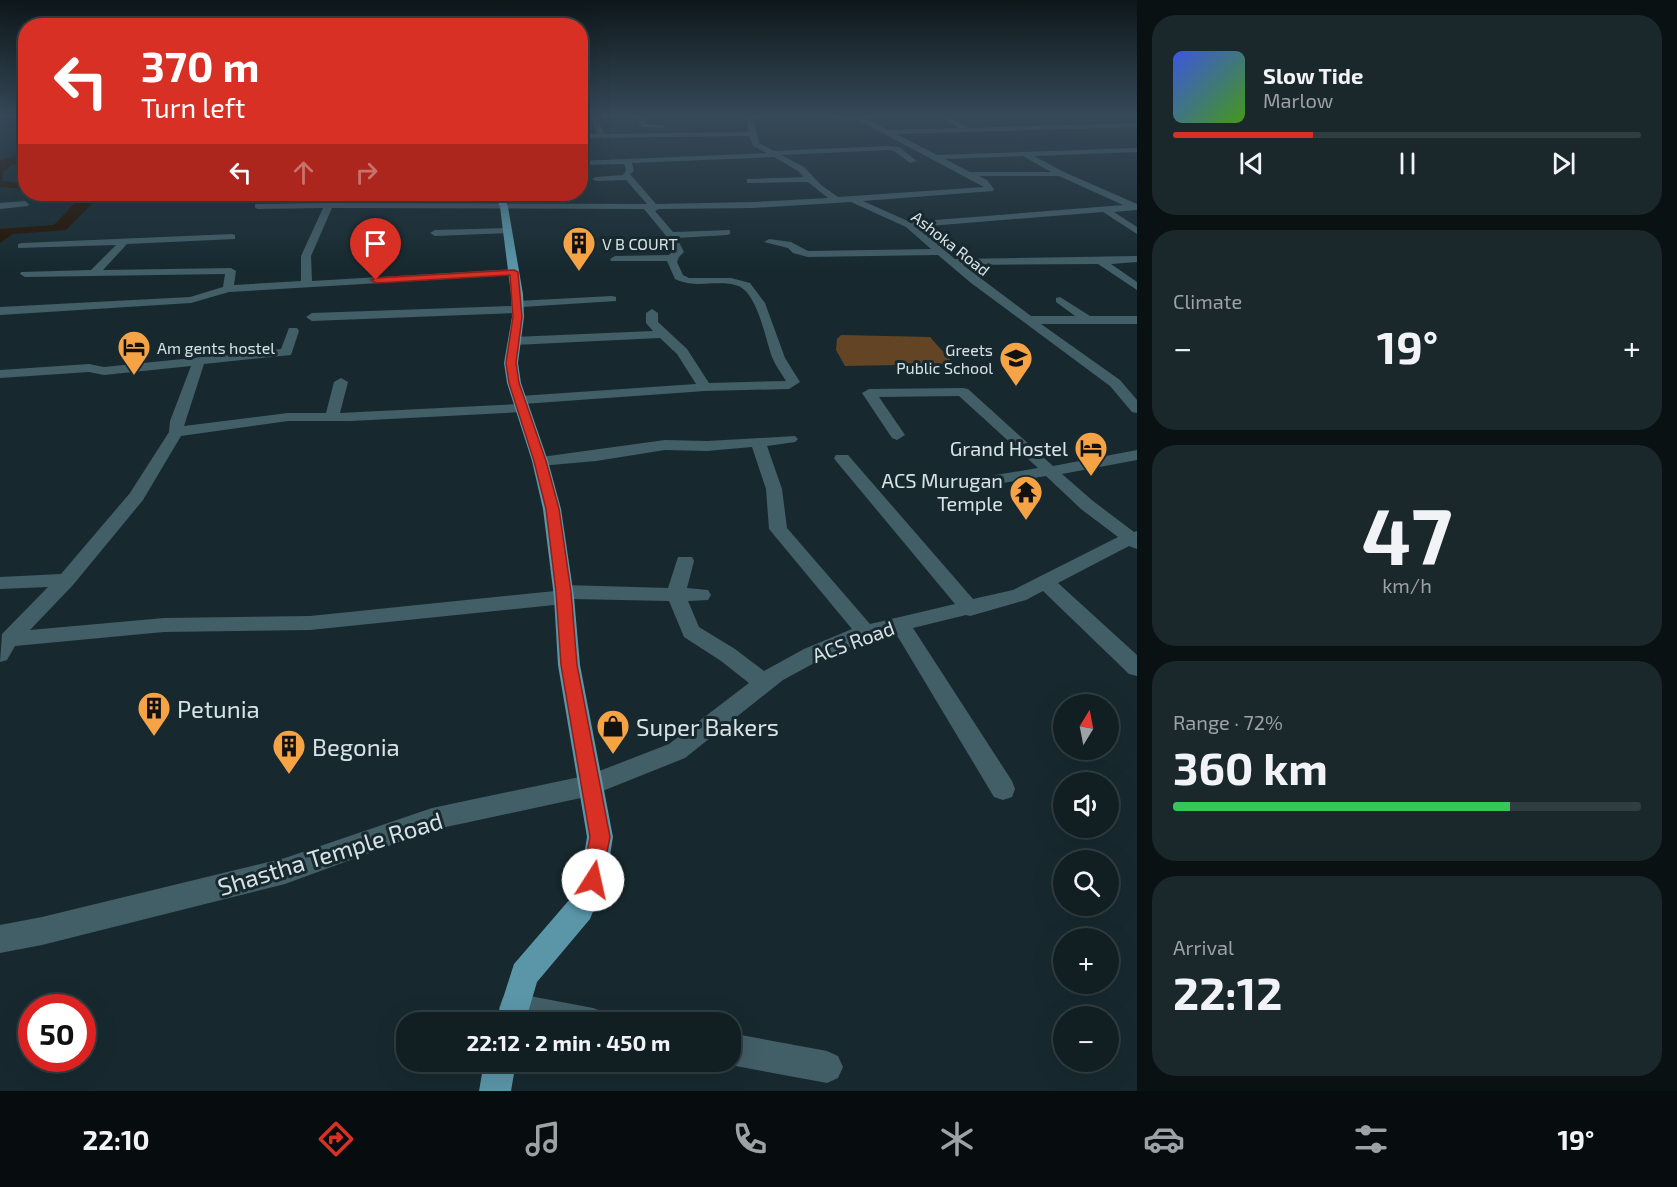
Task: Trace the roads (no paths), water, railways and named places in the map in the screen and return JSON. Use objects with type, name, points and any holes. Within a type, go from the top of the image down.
[{"type":"main road","points":[[502,202],[517,303],[511,363],[514,383],[540,461],[552,509],[564,594],[569,665],[600,837],[593,880],[580,909],[524,974],[513,1012]]},
{"type":"main road","points":[[495,1091],[498,1072]]},
{"type":"street","points":[[615,260],[673,258],[679,252],[651,207],[628,177],[626,173],[630,171],[629,168]]},
{"type":"street","points":[[799,168],[836,200]]},
{"type":"street","points":[[852,199],[990,189],[984,182],[956,168]]},
{"type":"street","points":[[1050,168],[1135,207]]},
{"type":"street","points":[[967,174],[1061,174]]},
{"type":"street","points":[[596,179],[628,177]]},
{"type":"street","points":[[750,181],[810,179]]},
{"type":"street","name":"Ashoka Road","points":[[258,206],[277,209],[502,202],[582,207],[750,206],[852,199],[909,225],[975,281],[1114,383],[1137,409]]},
{"type":"street","points":[[307,284],[306,255],[331,201]]},
{"type":"street","points":[[578,201],[582,207]]},
{"type":"street","points":[[0,206],[26,204]]},
{"type":"street","points":[[909,225],[1135,207]]},
{"type":"street","points":[[1104,209],[1137,231]]},
{"type":"street","points":[[434,233],[507,231]]},
{"type":"street","points":[[670,235],[727,232]]},
{"type":"street","points":[[22,246],[232,237]]},
{"type":"street","points":[[94,272],[126,240]]},
{"type":"street","points":[[769,242],[791,245],[797,251],[808,254],[940,252]]},
{"type":"street","points":[[176,432],[288,417],[332,417],[521,404],[705,387],[789,385],[792,382],[778,355],[766,317],[746,284],[737,281],[694,282],[682,279],[672,262],[673,258]]},
{"type":"street","points":[[955,262],[1137,259]]},
{"type":"street","points":[[1100,261],[1135,284]]},
{"type":"street","points":[[25,274],[231,271],[228,289]]},
{"type":"street","points":[[0,311],[191,300],[228,289],[514,272]]},
{"type":"street","points":[[312,317],[517,303],[610,294]]},
{"type":"street","points":[[1060,300],[1087,320]]},
{"type":"street","points":[[652,313],[652,323],[688,360],[705,387]]},
{"type":"street","points":[[1029,320],[1137,320]]},
{"type":"street","points":[[0,374],[89,368],[104,371],[286,352],[293,331]]},
{"type":"street","points":[[514,341],[664,334]]},
{"type":"street","points":[[4,646],[66,580],[138,496],[176,432],[177,422],[199,361]]},
{"type":"street","points":[[332,417],[341,382]]},
{"type":"street","points":[[897,435],[869,393],[963,392],[1087,505],[1135,539]]},
{"type":"street","points":[[540,461],[596,456],[665,445],[707,446],[790,439]]},
{"type":"street","points":[[758,442],[774,489],[778,529],[866,632]]},
{"type":"street","points":[[966,484],[1137,455]]},
{"type":"street","points":[[842,458],[970,609]]},
{"type":"street","name":"ACS Road","points":[[590,785],[677,751],[763,682],[811,655],[866,632],[1019,596],[1135,539]]},
{"type":"street","points":[[685,561],[676,595],[691,632],[728,655],[763,682]]},
{"type":"street","points":[[0,583],[66,580]]},
{"type":"street","points":[[1046,582],[1137,668]]},
{"type":"street","points":[[4,646],[164,626],[310,623],[564,594],[701,595]]},
{"type":"street","points":[[900,624],[1003,789]]},
{"type":"street","name":"Shastha Temple Road","points":[[0,939],[42,931],[285,871],[432,819],[590,785]]},
{"type":"street","points":[[741,1051],[826,1067]]},
{"type":"place","name":"V B COURT","points":[[579,272]]},
{"type":"place","name":"Am gents hostel","points":[[134,376]]},
{"type":"place","name":"Greets Public School","points":[[1016,387]]},
{"type":"place","name":"Grand Hostel","points":[[1091,477]]},
{"type":"place","name":"ACS Murugan Temple","points":[[1026,521]]},
{"type":"place","name":"Petunia","points":[[154,737]]},
{"type":"place","name":"Super Bakers","points":[[613,755]]},
{"type":"place","name":"Begonia","points":[[289,775]]}]
